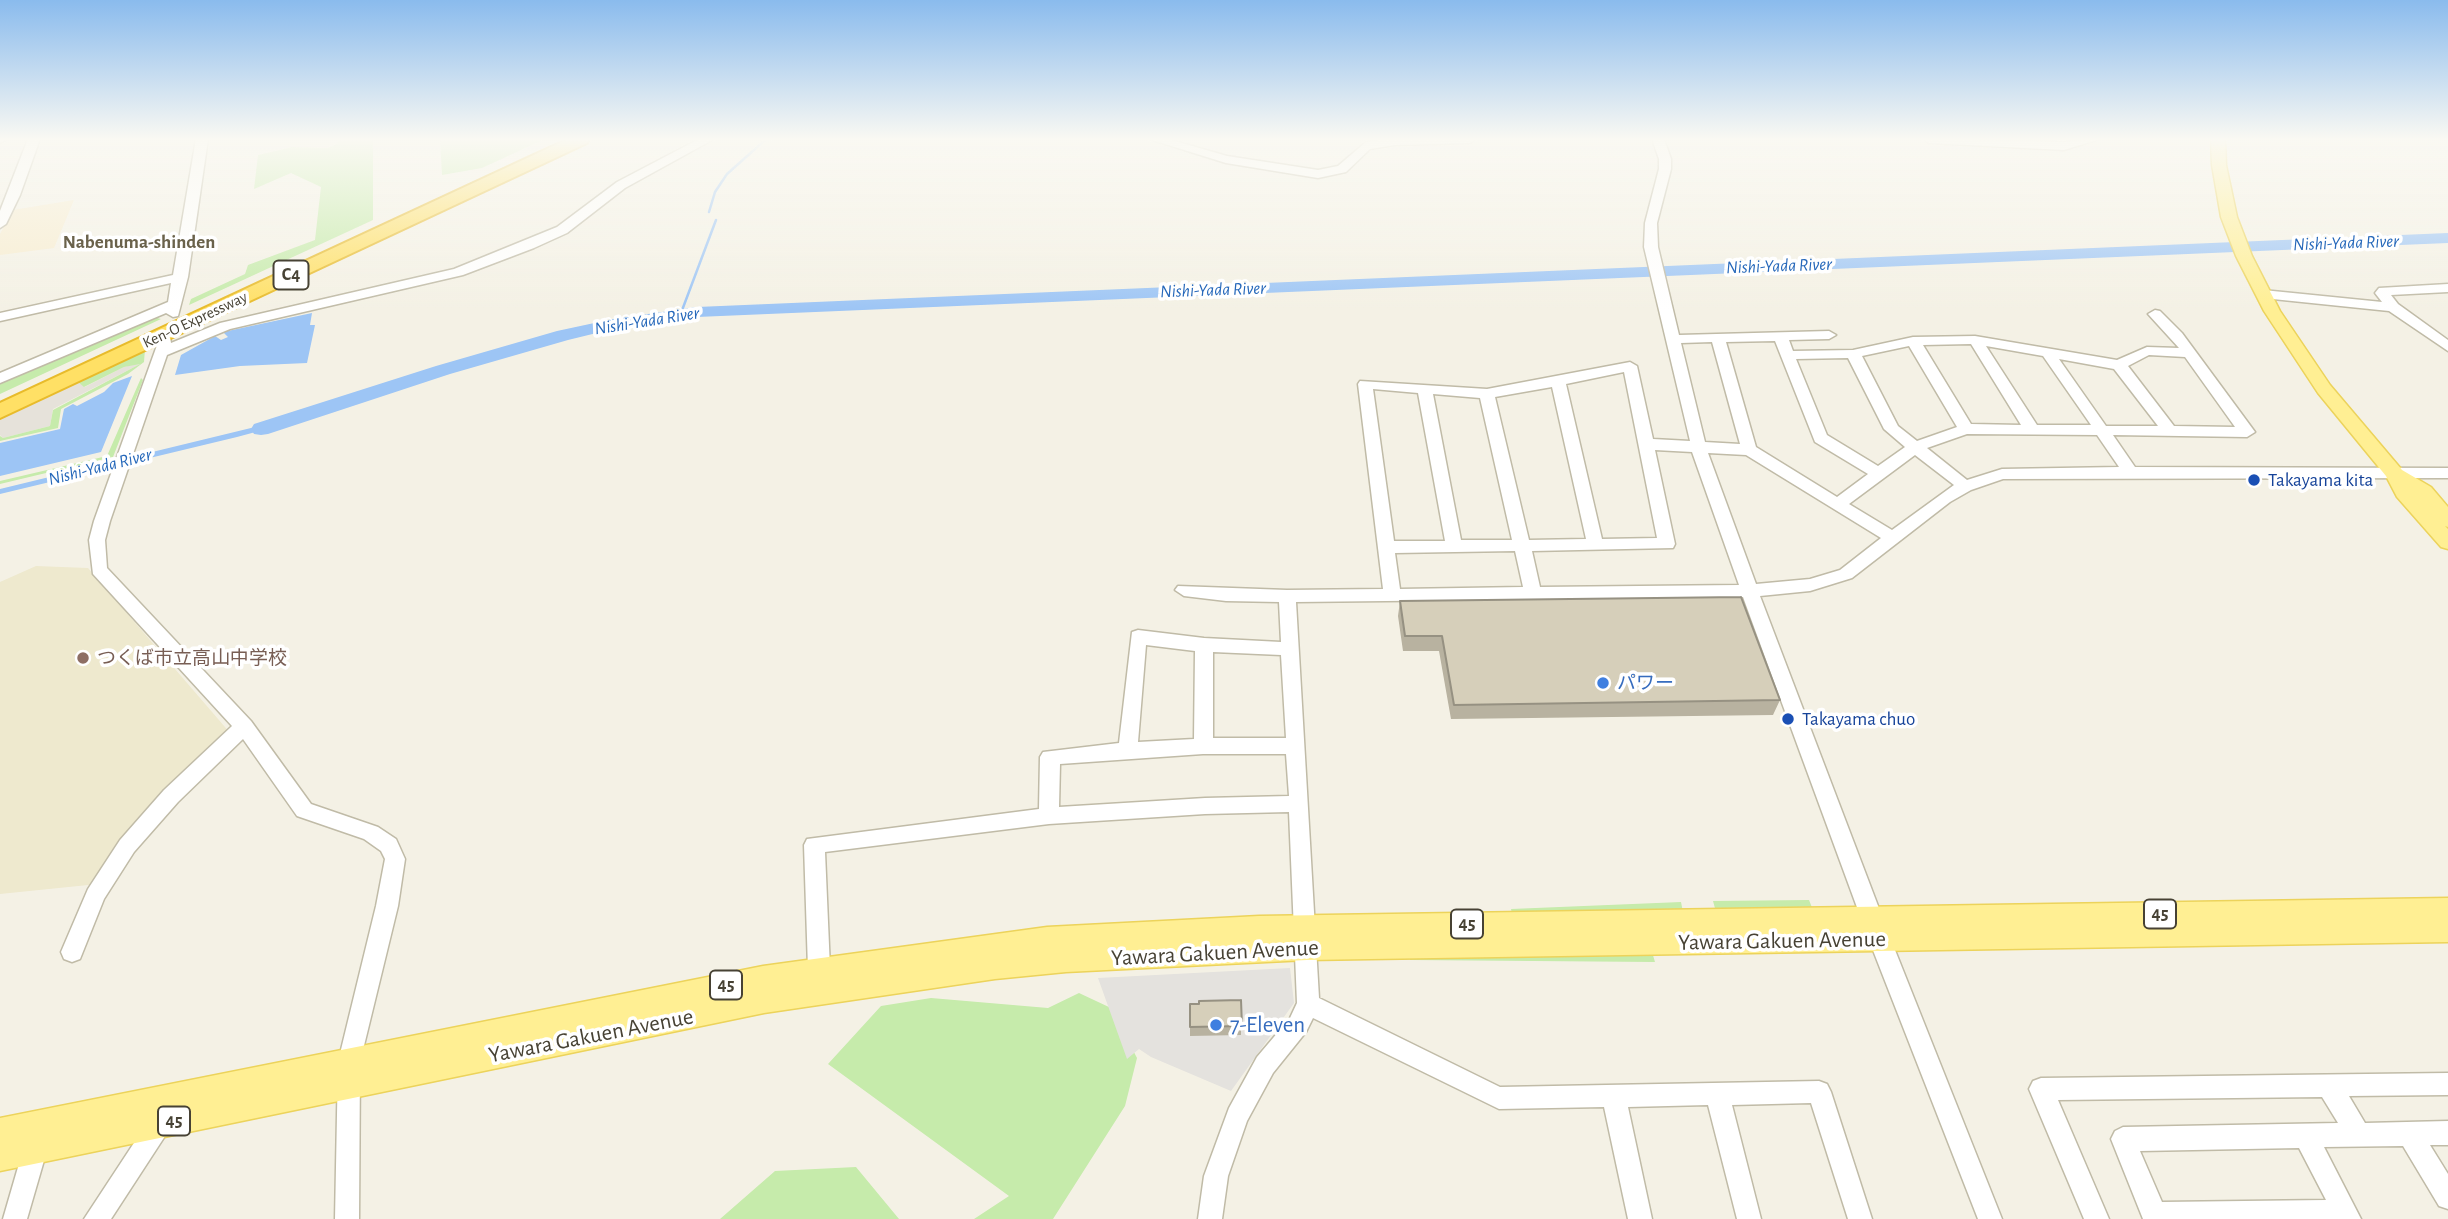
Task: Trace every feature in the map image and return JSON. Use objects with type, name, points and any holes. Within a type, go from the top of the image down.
[{"type":"highway","name":"Ken-O Expressway","points":[[0,401],[442,196]]},
{"type":"highway","name":"Ken-O Expressway","points":[[0,411],[459,196]]},
{"type":"main road","points":[[2225,196],[2237,239],[2245,256],[2263,294],[2300,355],[2324,389],[2394,473],[2404,492],[2448,542]]},
{"type":"main road","points":[[2394,473],[2424,492],[2448,520]]},
{"type":"main road","name":"Yawara Gakuen Avenue","points":[[1876,929],[2448,909]]},
{"type":"main road","name":"Yawara Gakuen Avenue","points":[[0,1157],[159,1125],[349,1074],[652,999],[819,969],[1047,939],[1189,930],[1306,937],[1876,929],[2448,931]]},
{"type":"main road","name":"Yawara Gakuen Avenue","points":[[0,1132],[895,981],[1066,960],[1306,937]]},
{"type":"street","points":[[0,224],[14,196]]},
{"type":"street","points":[[0,378],[175,309],[193,196]]},
{"type":"street","points":[[346,1219],[349,1074],[395,859],[389,845],[371,834],[304,810],[244,726],[99,570],[97,540],[163,346],[225,326],[458,272],[562,230],[606,196]]},
{"type":"street","points":[[1658,196],[1651,223],[1651,247],[1698,447],[1713,494],[1876,929],[1990,1219]]},
{"type":"street","points":[[0,317],[181,277]]},
{"type":"street","points":[[2448,301],[2441,288],[2384,290],[2382,293],[2393,307],[2448,346]]},
{"type":"street","points":[[2263,294],[2393,307]]},
{"type":"street","points":[[1838,504],[1915,447],[1966,429],[2247,432],[2177,336],[2155,314]]},
{"type":"street","points":[[1672,339],[1829,335]]},
{"type":"street","points":[[1780,336],[1820,438],[1878,473]]},
{"type":"street","points":[[1718,337],[1749,450]]},
{"type":"street","points":[[1789,355],[1853,354],[1913,341],[1975,340],[2119,365],[2147,351],[2188,353]]},
{"type":"street","points":[[1975,340],[2033,431]]},
{"type":"street","points":[[1913,341],[1966,429]]},
{"type":"street","points":[[2048,353],[2130,471]]},
{"type":"street","points":[[1853,354],[1892,429],[1965,486]]},
{"type":"street","points":[[2119,365],[2170,431]]},
{"type":"street","points":[[1386,547],[1667,544],[1630,366],[1487,394],[1365,384],[1392,594]]},
{"type":"street","points":[[1559,381],[1595,544]]},
{"type":"street","points":[[1425,389],[1454,546]]},
{"type":"street","points":[[1487,394],[1533,593]]},
{"type":"street","points":[[1647,444],[1749,450],[1894,539]]},
{"type":"street","points":[[1184,590],[1226,595],[1287,596],[1750,591],[1810,585],[1846,574],[1944,498],[1965,486],[1992,477],[2026,472],[2130,471],[2448,474]]},
{"type":"street","points":[[1210,1219],[1216,1176],[1237,1116],[1265,1065],[1298,1025],[1308,1004],[1287,596]]},
{"type":"street","points":[[1128,750],[1138,637],[1204,645],[1290,649]]},
{"type":"street","points":[[1203,746],[1204,645]]},
{"type":"street","points":[[72,951],[95,895],[127,846],[171,796],[244,726]]},
{"type":"street","points":[[1049,816],[1050,757],[1203,746],[1296,746]]},
{"type":"street","points":[[819,969],[814,845],[1049,816],[1205,806],[1299,804]]},
{"type":"street","points":[[1308,1004],[1499,1098],[1819,1092],[1860,1219]]},
{"type":"street","points":[[2097,1219],[2041,1089],[2448,1084]]},
{"type":"street","points":[[2329,1086],[2358,1135]]},
{"type":"street","points":[[1717,1094],[1749,1219]]},
{"type":"street","points":[[1614,1097],[1640,1219]]},
{"type":"street","points":[[96,1219],[159,1125]]},
{"type":"street","points":[[2409,1133],[2448,1197]]},
{"type":"street","points":[[2305,1135],[2347,1216],[2155,1217],[2123,1139],[2305,1135],[2358,1135],[2409,1133],[2448,1133]]},
{"type":"street","points":[[15,1219],[35,1150]]},
{"type":"shaded area","points":[[74,200],[54,248],[0,255],[0,234],[13,210]]},
{"type":"shaded area","points":[[144,362],[53,409],[50,426],[3,438],[0,435],[0,419],[78,382],[85,387],[124,367]]},
{"type":"shaded area","name":"つくば市立高山中学校","points":[[36,566],[88,568],[231,734],[98,884],[0,894],[0,582]]},
{"type":"shaded area","points":[[1290,968],[1294,1003],[1231,1091],[1151,1057],[1139,1049],[1127,1059],[1098,978]]},
{"type":"green space","points":[[320,196],[373,196],[373,220],[189,305],[191,299],[245,274],[248,265],[315,240]]},
{"type":"green space","points":[[154,317],[161,319],[0,394],[0,384],[20,374]]},
{"type":"green space","points":[[145,349],[144,362],[128,374],[61,409],[58,428],[0,441],[0,436],[3,438],[50,426],[53,410],[140,364],[124,367],[84,387],[78,382]]},
{"type":"green space","points":[[141,378],[143,380],[113,457],[0,484],[0,481],[107,456]]},
{"type":"green space","points":[[1809,900],[1813,910],[1716,912],[1713,901]]},
{"type":"green space","points":[[1681,902],[1683,912],[1512,914],[1511,909]]},
{"type":"green space","points":[[1652,952],[1655,962],[1410,960],[1409,955]]},
{"type":"green space","points":[[1079,993],[1111,1008],[1137,1058],[1125,1106],[1053,1219],[974,1219],[1009,1196],[828,1064],[881,1006],[931,998],[1048,1008]]},
{"type":"green space","points":[[856,1167],[899,1219],[720,1219],[775,1171]]},
{"type":"water","points":[[312,313],[310,325],[315,325],[307,363],[240,366],[175,375],[181,355],[215,336],[221,340],[228,337],[223,332]]},
{"type":"water","points":[[132,376],[101,452],[0,476],[0,443],[60,429],[64,409],[73,404],[77,406],[104,392],[113,383]]},
{"type":"water","points":[[288,419],[289,423],[237,437],[0,494],[0,489]]},
{"type":"building","name":"パワー","points":[[1741,597],[1780,700],[1454,705],[1442,636],[1405,636],[1400,601]]},
{"type":"building","name":"7-Eleven","points":[[1241,1000],[1242,1026],[1190,1027],[1190,1004],[1199,1004],[1199,1001]]},
{"type":"waterway","points":[[709,212],[714,196]]},
{"type":"waterway","points":[[681,313],[716,220]]},
{"type":"waterway","name":"Nishi-Yada River","points":[[261,429],[443,370],[564,335],[613,324],[697,312],[2448,238]]},
{"type":"place","name":"Takayama kita","points":[[2254,480]]},
{"type":"place","name":"つくば市立高山中学校","points":[[83,658]]},
{"type":"place","name":"パワー","points":[[1603,683]]},
{"type":"place","name":"Takayama chuo","points":[[1788,719]]},
{"type":"place","name":"7-Eleven","points":[[1216,1025]]},
{"type":"district","name":"Nabenuma-shinden","points":[[139,242]]}]
